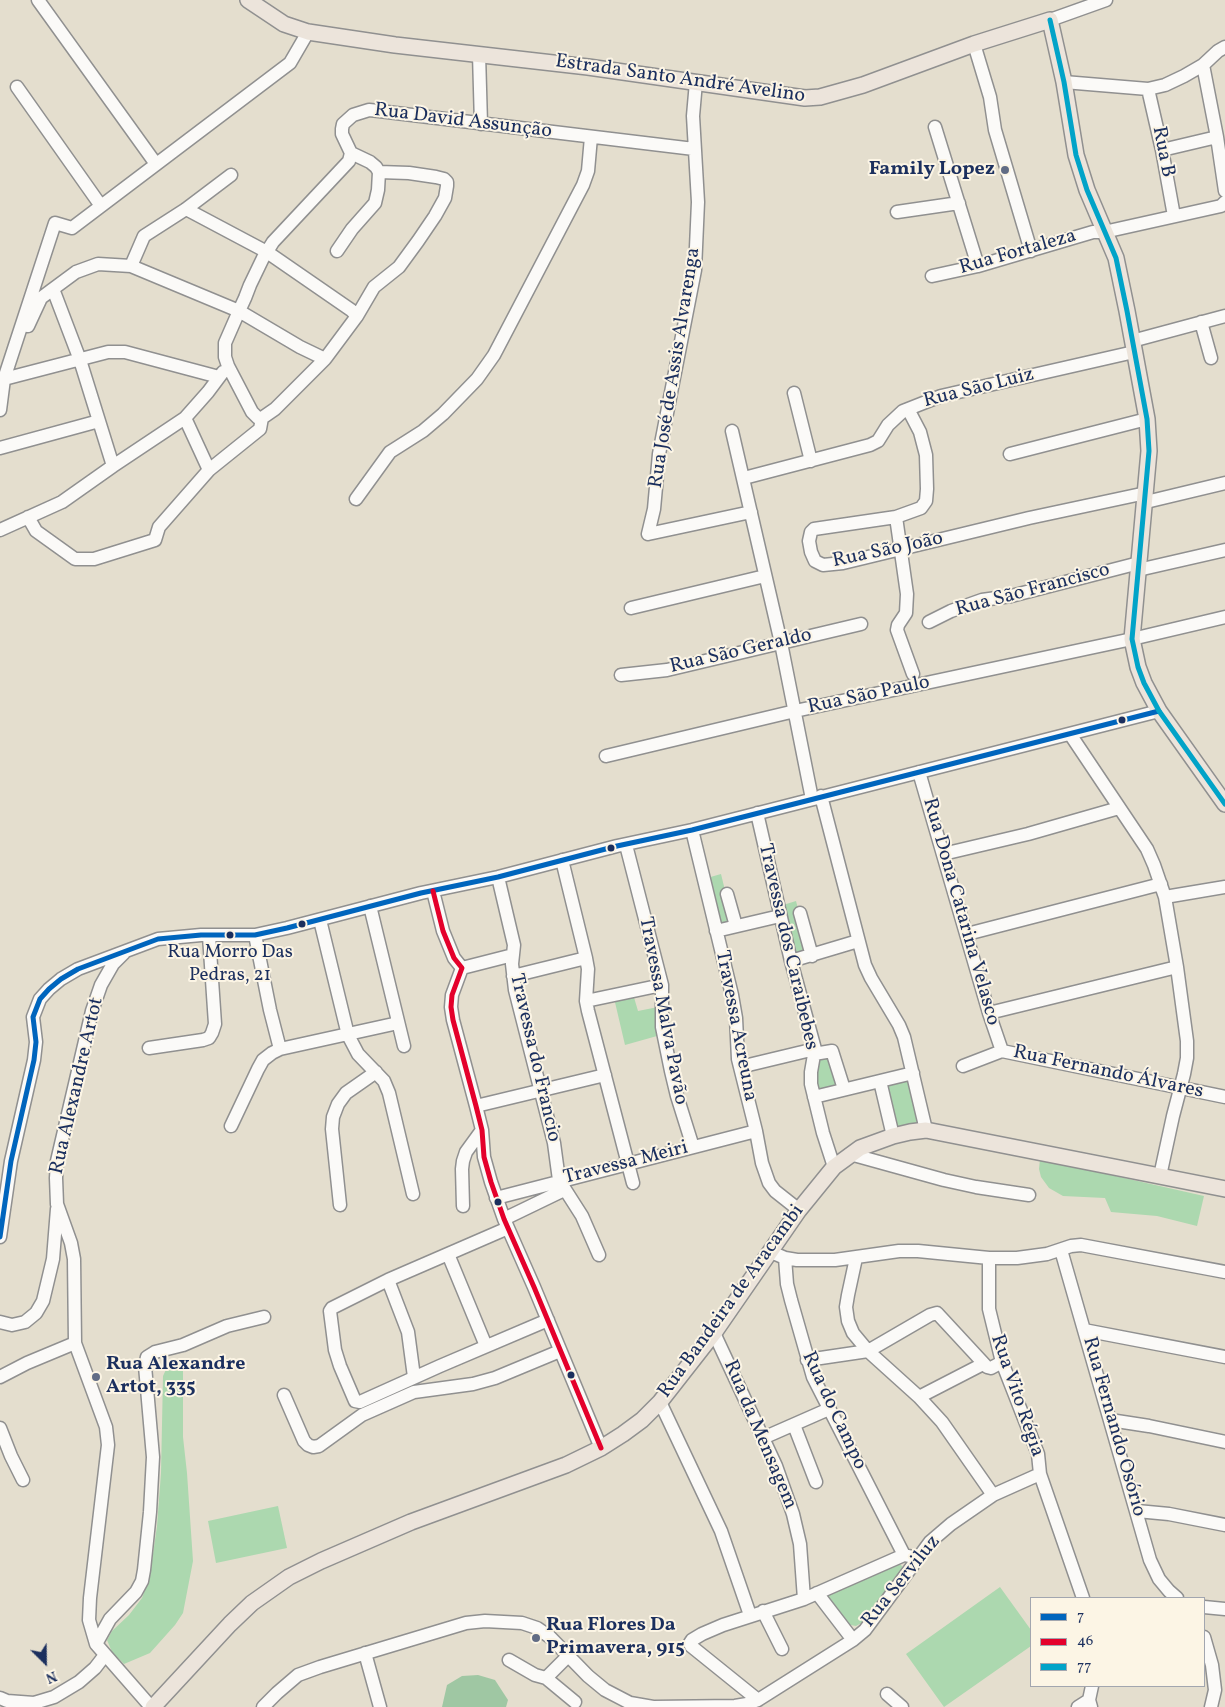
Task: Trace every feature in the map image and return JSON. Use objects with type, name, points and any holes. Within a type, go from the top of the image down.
[{"type":"main road","name":"Estrada Santo André Avelino","points":[[248,0],[284,24],[308,32],[396,46],[479,54],[696,82],[795,97],[820,97],[862,85],[974,44],[1050,20]]},
{"type":"main road","points":[[1050,20],[1064,82],[1076,155],[1104,232],[1116,258],[1147,419],[1149,451],[1146,498],[1132,639],[1138,667],[1159,711],[1225,803]]},
{"type":"main road","name":"Rua Bandeira de Aracambi","points":[[152,1707],[252,1603],[269,1589],[289,1577],[411,1522],[566,1464],[601,1448],[642,1420],[660,1402],[778,1255],[799,1210],[834,1168],[850,1154],[875,1141],[926,1130],[1225,1189]]},
{"type":"street","points":[[38,0],[156,164]]},
{"type":"street","name":"Estrada Santo André Avelino","points":[[1050,20],[1106,0]]},
{"type":"street","points":[[0,410],[4,379],[55,223],[72,228],[290,63],[308,32]]},
{"type":"street","points":[[974,44],[990,97],[995,130],[1031,251]]},
{"type":"street","points":[[1064,82],[1148,89],[1174,81],[1203,65],[1225,47]]},
{"type":"street","points":[[479,54],[481,124]]},
{"type":"street","points":[[1203,65],[1225,191]]},
{"type":"street","name":"Rua José de Assis Alvarenga","points":[[696,82],[693,116],[698,202],[695,270],[662,439],[654,509],[648,534],[751,512]]},
{"type":"street","points":[[17,87],[101,206]]},
{"type":"street","name":"Rua B","points":[[1148,89],[1174,216]]},
{"type":"street","name":"Rua David Assunção","points":[[351,153],[342,134],[342,129],[347,120],[361,111],[379,111],[694,149]]},
{"type":"street","points":[[935,127],[978,266]]},
{"type":"street","points":[[356,499],[390,452],[423,431],[443,414],[477,379],[494,355],[583,185],[588,171],[591,137]]},
{"type":"street","points":[[1162,150],[1217,137]]},
{"type":"street","points":[[262,418],[258,418],[252,412],[228,366],[225,357],[225,343],[250,285],[267,252],[297,216],[345,166],[349,161],[351,153],[370,162],[379,172],[378,190],[375,203],[352,229],[337,252]]},
{"type":"street","points":[[28,517],[36,531],[75,559],[94,559],[155,540],[159,527],[209,470],[260,429],[262,418],[275,409],[325,359],[357,316],[374,287],[399,267],[427,228],[445,198],[447,186],[444,179],[409,173],[379,172]]},
{"type":"street","points":[[131,266],[144,236],[186,209],[232,175]]},
{"type":"street","points":[[897,212],[959,204]]},
{"type":"street","name":"Rua Fortaleza","points":[[932,276],[978,266],[1093,232],[1104,232],[1223,204]]},
{"type":"street","points":[[186,209],[267,252],[357,316]]},
{"type":"street","points":[[4,379],[41,298],[76,272],[98,264],[131,266],[239,311],[300,347],[325,359]]},
{"type":"street","points":[[53,289],[80,360],[113,466]]},
{"type":"street","name":"Rua São Luiz","points":[[744,478],[874,444],[894,419],[908,409],[926,401],[956,391],[1133,346],[1201,322],[1225,316]]},
{"type":"street","points":[[1201,322],[1211,358]]},
{"type":"street","points":[[4,379],[108,352],[126,352],[219,377]]},
{"type":"street","points":[[0,530],[62,502],[185,418],[228,366]]},
{"type":"street","points":[[794,392],[811,461]]},
{"type":"street","name":"Rua São João","points":[[908,409],[920,432],[926,455],[926,501],[921,508],[896,517],[814,529],[811,532],[809,541],[815,561],[823,565],[843,563],[1028,518],[1225,483]]},
{"type":"street","points":[[185,418],[209,470]]},
{"type":"street","points":[[1010,454],[1147,419]]},
{"type":"street","points":[[0,448],[99,421]]},
{"type":"street","points":[[732,431],[795,712],[817,797],[865,965],[899,1025],[913,1073],[926,1130]]},
{"type":"street","points":[[896,517],[907,594],[906,613],[897,630],[913,674]]},
{"type":"street","name":"Rua São Francisco","points":[[929,622],[951,611],[982,600],[1011,596],[1138,567],[1225,550]]},
{"type":"street","points":[[631,608],[765,576]]},
{"type":"street","name":"Rua São Paulo","points":[[606,756],[795,712],[1225,617]]},
{"type":"street","name":"Rua São Geraldo","points":[[621,675],[667,670],[861,624]]},
{"type":"street","points":[[0,1237],[11,1160],[34,1060],[36,1042],[33,1017],[36,1007],[49,989],[62,979],[99,960],[124,953],[158,939],[255,935],[320,920],[370,906],[692,830],[1159,711]]},
{"type":"street","points":[[1070,734],[1147,850],[1165,897],[1177,967],[1187,1041],[1187,1058],[1160,1176]]},
{"type":"street","name":"Rua Dona Catarina Velasco","points":[[919,772],[989,1013],[1002,1051]]},
{"type":"street","points":[[943,854],[1028,834],[1119,808]]},
{"type":"street","name":"Travessa dos Caraibebes","points":[[757,813],[780,916],[815,1051],[811,1072],[814,1096],[834,1168]]},
{"type":"street","name":"Travessa Acreuna","points":[[692,830],[734,1003],[740,1067],[762,1163],[769,1183],[775,1191],[799,1210]]},
{"type":"street","name":"Travessa Malva Pavão","points":[[626,845],[662,985],[662,1027],[677,1096],[693,1147]]},
{"type":"street","points":[[562,860],[588,969],[586,1001],[633,1183]]},
{"type":"street","name":"Travessa do Francio","points":[[498,877],[514,945],[513,976],[562,1185]]},
{"type":"street","points":[[967,934],[1161,884]]},
{"type":"street","points":[[1165,897],[1225,887]]},
{"type":"street","points":[[434,891],[442,931],[454,958],[462,968]]},
{"type":"street","points":[[727,894],[736,926]]},
{"type":"street","points":[[370,906],[404,1046]]},
{"type":"street","points":[[800,913],[812,956]]},
{"type":"street","points":[[716,931],[780,916]]},
{"type":"street","points":[[320,920],[348,1035],[358,1054],[384,1081],[389,1092],[413,1194]]},
{"type":"street","points":[[255,935],[280,1049]]},
{"type":"street","points":[[149,1048],[204,1040],[209,1038],[212,1033],[215,1024],[209,936]]},
{"type":"street","points":[[791,961],[858,941]]},
{"type":"street","name":"Rua Alexandre Artot","points":[[124,953],[113,964],[101,985],[92,1011],[58,1161],[56,1178],[57,1204],[71,1243],[74,1259],[75,1343],[106,1427],[108,1445],[89,1620],[96,1644],[152,1707]]},
{"type":"street","points":[[462,968],[513,955]]},
{"type":"street","points":[[513,976],[586,958]]},
{"type":"street","points":[[989,1013],[1177,967]]},
{"type":"street","points":[[462,968],[452,995],[451,1007],[482,1130],[484,1157],[506,1224],[601,1448]]},
{"type":"street","points":[[586,1001],[662,985]]},
{"type":"street","points":[[231,1126],[263,1060],[280,1049],[398,1023]]},
{"type":"street","points":[[740,1067],[815,1051],[833,1052],[844,1089]]},
{"type":"street","name":"Rua Fernando Álvares","points":[[962,1066],[1002,1051],[1225,1097]]},
{"type":"street","points":[[340,1205],[332,1129],[334,1117],[338,1104],[346,1093],[376,1072]]},
{"type":"street","points":[[814,1096],[913,1073]]},
{"type":"street","points":[[476,1106],[605,1075]]},
{"type":"street","points":[[880,1081],[892,1136]]},
{"type":"street","points":[[463,1206],[463,1161],[466,1152],[482,1130]]},
{"type":"street","name":"Travessa Meiri","points":[[496,1198],[562,1185],[628,1163],[756,1131]]},
{"type":"street","points":[[850,1154],[944,1180],[1029,1195]]},
{"type":"street","points":[[548,1320],[357,1402],[336,1357],[330,1309],[388,1280],[448,1254],[506,1224],[562,1185],[582,1216],[599,1255]]},
{"type":"street","points":[[0,1322],[12,1325],[25,1322],[36,1313],[43,1301],[53,1259],[57,1204]]},
{"type":"street","points":[[778,1255],[835,1260],[908,1251],[989,1258],[1029,1258],[1071,1246],[1089,1246],[1225,1272]]},
{"type":"street","name":"Rua Fernando Osório","points":[[1061,1250],[1153,1566],[1159,1578],[1175,1597]]},
{"type":"street","points":[[448,1254],[486,1346]]},
{"type":"street","name":"Rua do Campo","points":[[778,1255],[807,1360],[829,1409],[904,1555]]},
{"type":"street","points":[[856,1258],[846,1307],[848,1321],[853,1333],[868,1351],[919,1397],[942,1422],[993,1495]]},
{"type":"street","name":"Rua Vito Régia","points":[[989,1258],[989,1309],[992,1326],[1002,1362],[1038,1454],[1040,1474]]},
{"type":"street","points":[[388,1280],[408,1332],[411,1379],[414,1392]]},
{"type":"street","points":[[807,1360],[868,1351],[930,1315],[937,1313],[983,1364],[989,1368],[1002,1362]]},
{"type":"street","points":[[96,1644],[110,1619],[136,1592],[142,1581],[144,1570],[153,1458],[145,1366],[147,1357],[227,1326],[264,1317]]},
{"type":"street","points":[[1084,1330],[1225,1357]]},
{"type":"street","name":"Rua da Mensagem","points":[[714,1333],[776,1466],[796,1524],[800,1544],[804,1599]]},
{"type":"street","points":[[0,1378],[27,1363],[75,1343]]},
{"type":"street","points":[[284,1395],[304,1441],[312,1447],[319,1446],[362,1415],[414,1392],[473,1384],[496,1378],[560,1351]]},
{"type":"street","points":[[919,1397],[983,1364]]},
{"type":"street","points":[[660,1402],[721,1531],[756,1614],[782,1649]]},
{"type":"street","points":[[763,1438],[829,1409]]},
{"type":"street","points":[[1110,1420],[1225,1442]]},
{"type":"street","points":[[794,1425],[816,1482]]},
{"type":"street","points":[[0,1428],[23,1480]]},
{"type":"street","points":[[1040,1474],[1083,1597]]},
{"type":"street","name":"Rua Serviluz","points":[[263,1707],[298,1676],[320,1667],[466,1622],[485,1621],[522,1623],[537,1628],[550,1637],[588,1676],[605,1690],[629,1705],[653,1707],[735,1706],[747,1704],[758,1700],[853,1640],[865,1630],[930,1542],[950,1524],[993,1495],[1040,1474]]},
{"type":"street","points":[[1137,1511],[1169,1514],[1225,1526]]},
{"type":"street","points":[[758,1700],[692,1646],[690,1643],[692,1640],[702,1634],[756,1614],[804,1599],[904,1555],[918,1558]]},
{"type":"street","points":[[817,1593],[853,1640]]},
{"type":"street","points":[[1205,1608],[1225,1609]]},
{"type":"street","points":[[1205,1640],[1220,1691],[1211,1707]]},
{"type":"street","points":[[365,1653],[380,1707]]},
{"type":"street","points":[[2,1701],[34,1703],[54,1696],[79,1682],[95,1668],[105,1655]]},
{"type":"street","points":[[546,1678],[568,1656]]},
{"type":"street","points":[[509,1660],[535,1675],[546,1678],[575,1702]]},
{"type":"street","points":[[1086,1705],[1092,1687]]},
{"type":"street","points":[[887,1694],[902,1707]]},
{"type":"green space","points":[[721,874],[734,927],[721,930],[707,878]]},
{"type":"green space","points":[[796,901],[810,954],[796,957],[783,905]]},
{"type":"green space","points":[[633,994],[638,1011],[658,1007],[657,1036],[625,1045],[614,998]]},
{"type":"green space","points":[[831,1053],[840,1087],[818,1094],[814,1078],[817,1058]]},
{"type":"green space","points":[[907,1076],[918,1119],[915,1125],[899,1129],[896,1127],[886,1082]]},
{"type":"green space","points":[[1040,1159],[1204,1196],[1197,1226],[1157,1216],[1111,1212],[1105,1198],[1063,1196],[1049,1188],[1041,1177],[1039,1169]]},
{"type":"green space","points":[[178,1360],[183,1371],[183,1437],[193,1561],[183,1613],[175,1625],[150,1653],[124,1664],[112,1652],[107,1640],[112,1631],[129,1615],[142,1598],[150,1575],[157,1526],[161,1473],[163,1376],[169,1363]]},
{"type":"green space","points":[[278,1506],[287,1548],[216,1563],[208,1521]]},
{"type":"green space","points":[[898,1563],[902,1566],[903,1570],[865,1621],[856,1626],[845,1624],[828,1595]]},
{"type":"green space","points":[[1000,1587],[1030,1629],[1030,1647],[944,1707],[906,1654]]},
{"type":"green space","points":[[478,1675],[495,1680],[508,1700],[506,1707],[442,1707],[447,1685],[462,1676]]},
{"type":"transit line","name":"77","points":[[1050,20],[1064,82],[1076,155],[1087,190],[1116,258],[1147,419],[1149,451],[1132,639],[1138,667],[1159,711],[1225,804]]},
{"type":"transit line","name":"7","points":[[0,1237],[11,1161],[34,1060],[36,1042],[33,1017],[40,999],[49,989],[78,969],[158,939],[201,935],[255,935],[287,928],[421,893],[498,877],[617,846],[692,830],[1159,711]]},
{"type":"transit line","name":"46","points":[[433,891],[443,931],[454,958],[462,968],[452,995],[451,1007],[482,1130],[484,1157],[491,1182],[504,1219],[601,1448]]},
{"type":"place","name":"Family Lopez","points":[[1005,170]]},
{"type":"place","name":"Rua Morro Das Pedras, 21","points":[[230,935]]},
{"type":"place","name":"Rua Alexandre Artot, 335","points":[[96,1377]]},
{"type":"place","name":"Rua Flores Da Primavera, 915","points":[[536,1638]]}]
